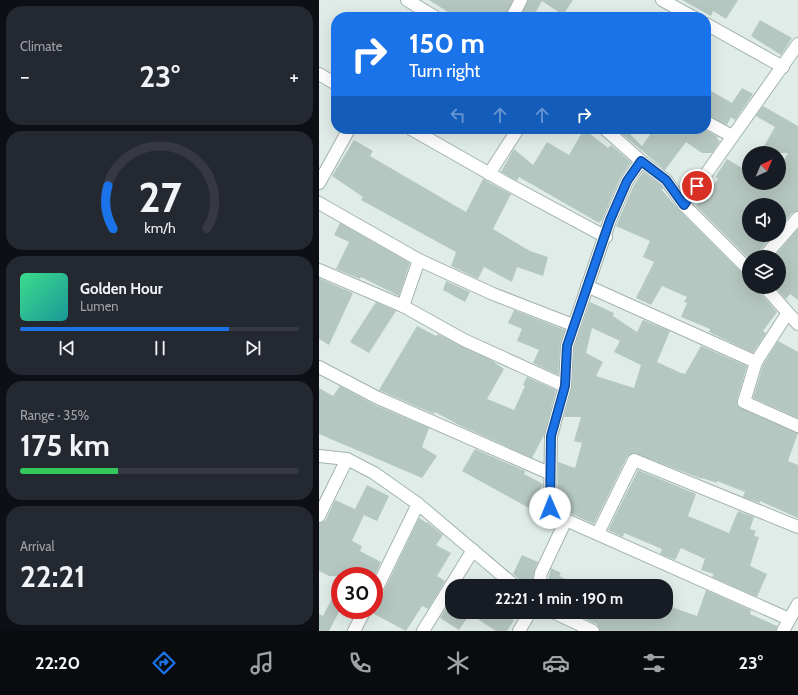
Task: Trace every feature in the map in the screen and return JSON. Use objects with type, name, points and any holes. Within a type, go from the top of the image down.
[{"type":"street","points":[[407,0],[425,12]]},
{"type":"street","points":[[515,12],[521,0]]},
{"type":"street","points":[[662,0],[684,12]]},
{"type":"street","points":[[711,27],[783,67]]},
{"type":"street","points":[[684,205],[798,44]]},
{"type":"street","points":[[319,74],[331,81]]},
{"type":"street","points":[[711,125],[732,136]]},
{"type":"street","points":[[319,183],[346,134]]},
{"type":"street","points":[[433,134],[489,174],[605,236]]},
{"type":"street","points":[[489,174],[515,134]]},
{"type":"street","points":[[611,134],[641,161],[666,180],[684,205],[742,263]]},
{"type":"street","points":[[641,161],[627,181],[610,220],[567,346],[565,386],[551,436],[549,473],[550,508],[566,520],[794,612],[783,631]]},
{"type":"street","points":[[321,208],[419,260],[493,294],[573,325]]},
{"type":"street","points":[[770,250],[798,218]]},
{"type":"street","points":[[403,306],[419,260]]},
{"type":"street","points":[[319,270],[403,306],[464,340],[565,386]]},
{"type":"street","points":[[587,286],[756,362]]},
{"type":"street","points":[[771,294],[787,314],[798,324]]},
{"type":"street","points":[[787,314],[756,362],[744,402],[798,426]]},
{"type":"street","points":[[319,367],[376,397],[549,473]]},
{"type":"street","points":[[319,456],[347,459],[374,473],[418,504],[507,579]]},
{"type":"street","points":[[319,516],[347,459]]},
{"type":"street","points":[[599,533],[634,460],[798,527]]},
{"type":"street","points":[[383,576],[418,504]]},
{"type":"street","points":[[540,579],[541,573],[566,520]]},
{"type":"street","points":[[423,631],[473,550]]},
{"type":"street","points":[[354,631],[360,619]]},
{"type":"street","points":[[519,631],[527,619]]},
{"type":"street","points":[[568,619],[593,631]]},
{"type":"building","points":[[429,0],[513,0],[507,12],[448,12]]},
{"type":"building","points":[[528,0],[573,0],[565,12],[558,12],[542,1],[536,12],[522,12]]},
{"type":"building","points":[[682,0],[738,0],[726,19],[713,11],[711,16],[711,12],[704,12]]},
{"type":"building","points":[[760,20],[792,38],[781,55],[751,36]]},
{"type":"building","points":[[742,88],[753,94],[735,120],[731,117],[727,125],[711,117],[711,91],[732,103]]},
{"type":"building","points":[[763,106],[798,126],[798,211],[792,213],[786,220],[786,198],[742,198],[742,242],[767,242],[760,250],[742,250],[742,252],[696,206],[718,179],[715,177],[727,159],[742,168],[742,190],[786,190],[786,156],[788,153],[786,153],[786,146],[764,146],[775,127],[756,116]]},
{"type":"building","points":[[711,133],[718,137],[717,139],[720,141],[712,153],[702,153],[686,142],[665,170],[622,134],[630,134],[642,146],[650,134]]},
{"type":"building","points":[[581,134],[590,134],[608,148],[611,145],[631,162],[620,178],[602,220],[599,223],[519,177],[517,181],[501,172],[514,149],[533,165],[547,142],[569,155]]},
{"type":"building","points":[[354,140],[373,151],[370,156],[466,212],[483,179],[511,194],[493,229],[530,251],[548,257],[543,276],[517,267],[512,282],[484,267],[478,279],[451,266],[456,252],[361,200],[363,197],[332,176]]},
{"type":"building","points":[[643,172],[661,185],[663,188],[662,190],[679,210],[742,273],[742,294],[761,294],[777,312],[763,331],[766,333],[753,353],[709,332],[710,329],[681,317],[687,303],[684,302],[687,297],[662,286],[651,305],[636,298],[654,262],[643,257],[650,241],[616,226],[634,185]]},
{"type":"building","points":[[340,223],[410,263],[399,296],[361,277],[360,279],[336,269],[349,242],[334,235]]},
{"type":"building","points":[[798,229],[798,300],[790,294],[786,299],[781,294],[786,294],[786,250],[780,250]]},
{"type":"building","points":[[319,278],[353,293],[329,345],[319,339]]},
{"type":"building","points":[[446,281],[470,292],[465,302],[443,290]]},
{"type":"building","points":[[376,302],[396,311],[369,353],[350,342]]},
{"type":"building","points":[[590,302],[614,313],[613,316],[637,332],[643,320],[670,331],[657,362],[681,373],[685,374],[701,346],[747,366],[737,400],[738,406],[798,433],[788,461],[798,465],[798,518],[760,501],[760,503],[743,497],[745,492],[717,481],[717,483],[702,479],[634,453],[627,457],[594,524],[570,513],[558,504],[558,462],[575,468],[582,443],[574,441],[581,417],[564,417],[572,387],[574,347]],"holes":[[[592,328],[620,341],[614,352],[641,365],[634,388],[596,376],[603,362],[586,353]]]},
{"type":"building","points":[[514,310],[565,330],[560,345],[558,375],[533,363],[539,350],[517,341],[522,329],[508,323]]},
{"type":"building","points":[[417,326],[436,336],[438,334],[491,360],[504,369],[487,399],[514,410],[525,386],[523,385],[527,377],[556,390],[544,435],[532,458],[461,426],[435,412],[434,414],[379,390]]},
{"type":"building","points":[[778,341],[798,352],[798,418],[753,398],[763,365]]},
{"type":"building","points":[[340,386],[373,404],[429,428],[422,447],[437,456],[422,478],[319,434],[319,388],[333,396]]},
{"type":"building","points":[[475,449],[525,471],[524,474],[543,484],[529,508],[462,471]]},
{"type":"building","points":[[638,470],[696,494],[688,516],[729,533],[738,511],[754,517],[750,529],[756,531],[754,536],[759,537],[750,566],[767,574],[757,597],[712,577],[714,574],[701,570],[705,559],[681,548],[675,560],[660,554],[662,549],[624,533],[623,537],[608,530]]},
{"type":"building","points":[[367,485],[389,496],[377,521],[364,515],[352,541],[362,546],[360,551],[381,562],[379,567],[331,567],[331,576],[329,576],[319,571],[319,523],[326,520],[335,500],[355,509]]},
{"type":"building","points":[[419,518],[427,522],[443,535],[436,545],[451,553],[437,576],[445,581],[428,609],[422,606],[406,631],[383,619],[383,593]]},
{"type":"building","points":[[522,555],[538,562],[533,579],[519,579],[513,574]]},
{"type":"building","points":[[551,568],[561,573],[559,576],[566,579],[549,579]]},
{"type":"building","points":[[706,590],[751,610],[750,614],[777,626],[776,631],[600,631],[597,624],[587,620],[673,619],[673,607],[697,616]]},
{"type":"building","points":[[331,600],[331,619],[335,619],[329,631],[319,631],[319,614],[323,616]]},
{"type":"building","points":[[445,610],[445,619],[467,619],[459,630],[440,618]]},
{"type":"building","points":[[478,619],[514,620],[507,631],[496,631]]},
{"type":"route","points":[[550,508],[549,473],[551,436],[565,386],[567,346],[610,220],[627,181],[641,161],[666,180],[684,205],[697,186]]}]
